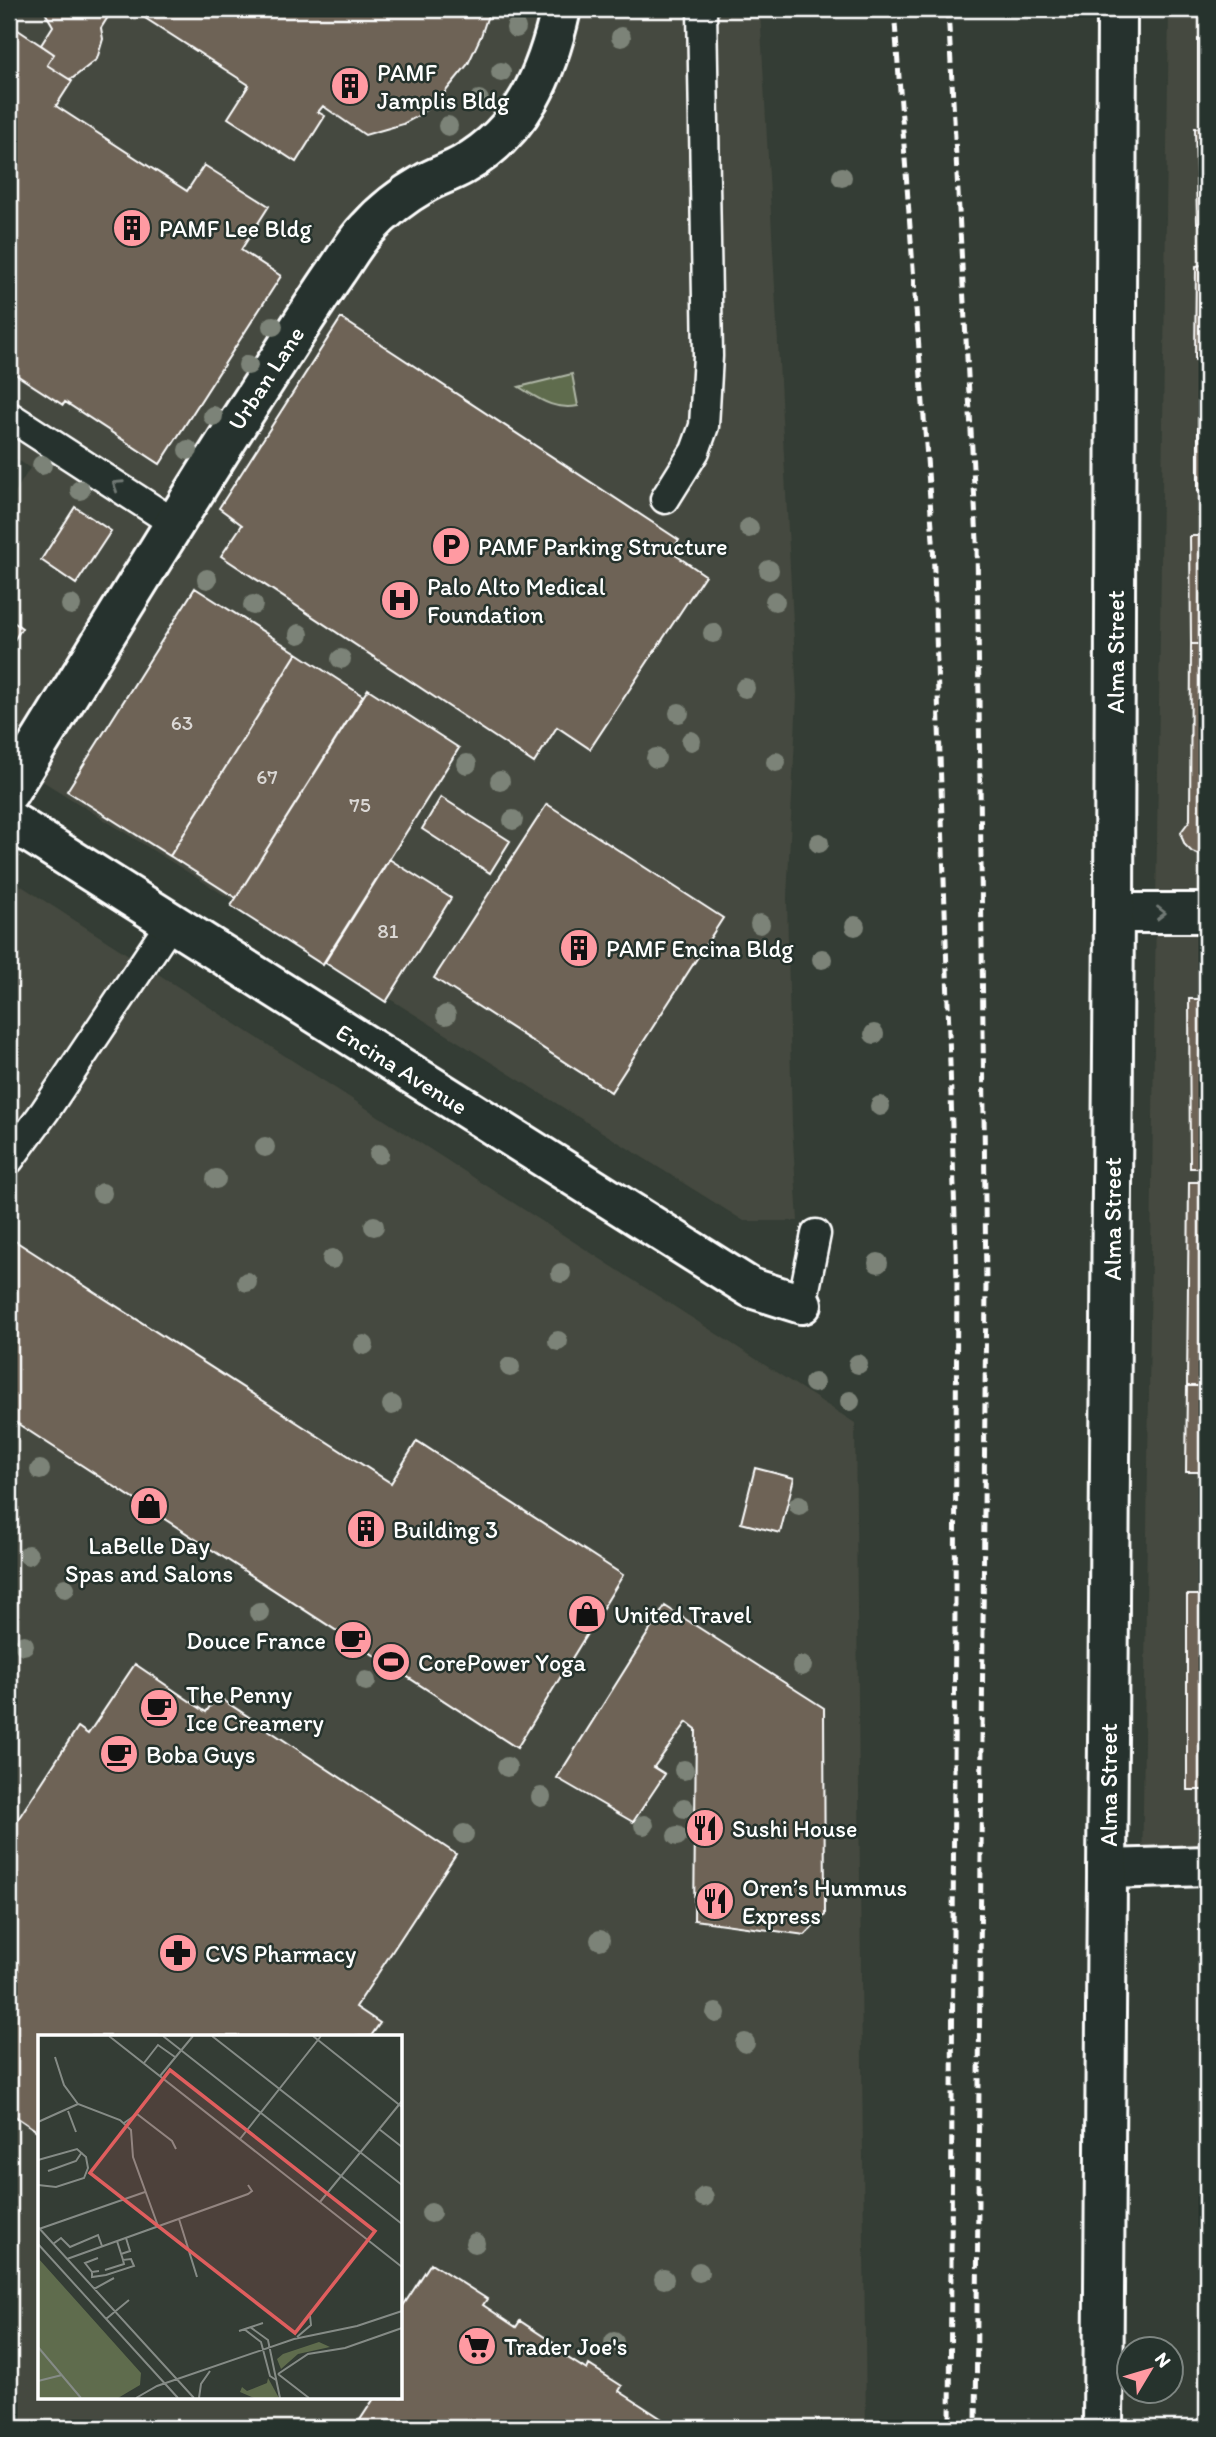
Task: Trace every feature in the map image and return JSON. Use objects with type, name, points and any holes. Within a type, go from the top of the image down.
[{"type":"main road","name":"Urban Lane","points":[[9,792],[174,523],[316,301],[365,230],[388,208],[424,184],[476,157],[512,124],[548,61],[561,9]]},
{"type":"main road","name":"Alma Street","points":[[1103,2428],[1114,913],[1117,9]]},
{"type":"main road","name":"Encina Avenue","points":[[9,820],[751,1287],[802,1304]]},
{"type":"main road","points":[[1114,913],[1207,913]]},
{"type":"main road","points":[[1107,1869],[1207,1866]]},
{"type":"lane","points":[[665,499],[695,451],[704,426],[708,356],[702,9]]},
{"type":"lane","points":[[9,416],[174,523]]},
{"type":"lane","points":[[9,1160],[45,1111],[172,921]]},
{"type":"lane","points":[[802,1304],[816,1234]]},
{"type":"shaded area","name":"Palo Alto Medical Foundation","points":[[9,9],[760,9],[797,697],[787,898],[792,1125],[798,1221],[744,1221],[9,760],[9,502],[30,468],[9,454]]},
{"type":"shaded area","points":[[1169,9],[1207,9],[1207,1876],[1142,1878]]},
{"type":"shaded area","points":[[9,878],[855,1423],[866,2428],[9,2428]]},
{"type":"green space","points":[[572,374],[578,406],[554,405],[519,387]]},
{"type":"building","points":[[43,9],[113,9],[101,28],[103,39],[97,59],[73,78],[69,79],[47,65],[54,54],[41,45],[53,26]]},
{"type":"building","name":"PAMF Jamplis Bldg","points":[[131,9],[490,9],[468,64],[441,97],[418,116],[403,124],[365,135],[323,106],[318,112],[325,116],[296,162],[228,118],[249,85]]},
{"type":"building","name":"PAMF Lee Bldg","points":[[9,24],[54,54],[47,65],[72,81],[56,106],[187,191],[204,165],[269,206],[241,250],[281,276],[160,464],[65,402],[63,405],[9,370]]},
{"type":"building","points":[[1198,39],[1207,39],[1207,99],[1198,99]]},
{"type":"building","points":[[1207,127],[1207,226],[1197,223],[1195,128]]},
{"type":"building","points":[[1207,264],[1207,362],[1195,360],[1196,266]]},
{"type":"building","name":"PAMF Parking Structure","points":[[341,318],[679,540],[671,552],[705,575],[590,749],[557,727],[534,763],[221,556],[242,525],[219,508]]},
{"type":"building","points":[[1207,395],[1207,495],[1198,491],[1198,397]]},
{"type":"building","points":[[75,507],[111,531],[76,584],[41,560]]},
{"type":"building","points":[[1190,536],[1207,536],[1207,644],[1191,644]]},
{"type":"building","points":[[195,588],[297,653],[170,856],[67,791]]},
{"type":"building","points":[[9,619],[22,628],[9,648]]},
{"type":"building","points":[[1191,644],[1207,644],[1207,853],[1200,855],[1185,845],[1181,832],[1190,820]]},
{"type":"building","points":[[297,653],[363,696],[236,898],[170,856]]},
{"type":"building","points":[[368,689],[459,748],[323,965],[231,906]]},
{"type":"building","points":[[441,797],[510,841],[490,873],[422,829]]},
{"type":"building","name":"PAMF Encina Bldg","points":[[547,804],[723,918],[611,1092],[434,978]]},
{"type":"building","points":[[389,859],[451,898],[386,1002],[324,962]]},
{"type":"building","points":[[1206,986],[1207,1168],[1190,1168],[1189,999],[1206,999]]},
{"type":"building","points":[[1189,1182],[1207,1182],[1207,1386],[1187,1386]]},
{"type":"building","name":"Building 3","points":[[9,1237],[391,1483],[417,1441],[623,1575],[517,1748],[9,1418]]},
{"type":"building","points":[[1187,1386],[1207,1386],[1207,1595],[1206,1472],[1186,1472]]},
{"type":"building","points":[[755,1468],[794,1478],[780,1533],[741,1523]]},
{"type":"building","points":[[1187,1595],[1207,1595],[1207,1790],[1187,1790]]},
{"type":"building","points":[[665,1606],[824,1708],[825,1915],[805,1935],[694,1920],[696,1729],[687,1722],[654,1767],[665,1774],[633,1822],[557,1778]]},
{"type":"building","points":[[135,1664],[206,1712],[217,1696],[456,1854],[356,2007],[380,2023],[372,2035],[38,2035],[38,2132],[9,2112],[9,1833],[78,1727],[88,1734]]},
{"type":"building","name":"Trader Joe's","points":[[431,2263],[487,2299],[483,2305],[516,2327],[520,2321],[555,2344],[552,2348],[587,2370],[589,2365],[622,2386],[619,2391],[676,2428],[366,2428],[358,2423],[374,2398],[402,2398],[402,2307]]},
{"type":"railway","points":[[894,9],[933,540],[957,1280],[950,2428]]},
{"type":"railway","points":[[948,9],[977,541],[986,1283],[976,2428]]},
{"type":"place","name":"PAMF Jamplis Bldg","points":[[350,86]]},
{"type":"place","name":"PAMF Lee Bldg","points":[[132,228]]},
{"type":"place","name":"PAMF Parking Structure","points":[[451,546]]},
{"type":"place","name":"Palo Alto Medical Foundation","points":[[400,600]]},
{"type":"place","name":"PAMF Encina Bldg","points":[[579,948]]},
{"type":"place","name":"LaBelle Day Spas and Salons","points":[[149,1506]]},
{"type":"place","name":"Building 3","points":[[366,1529]]},
{"type":"place","name":"United Travel","points":[[587,1614]]},
{"type":"place","name":"Douce France","points":[[353,1640]]},
{"type":"place","name":"CorePower Yoga","points":[[391,1662]]},
{"type":"place","name":"The Penny Ice Creamery","points":[[159,1708]]},
{"type":"place","name":"Boba Guys","points":[[119,1754]]},
{"type":"place","name":"Sushi House","points":[[705,1828]]},
{"type":"place","name":"Oren’s Hummus Express","points":[[715,1901]]},
{"type":"place","name":"CVS Pharmacy","points":[[178,1953]]},
{"type":"place","name":"Trader Joe's","points":[[477,2346]]}]
